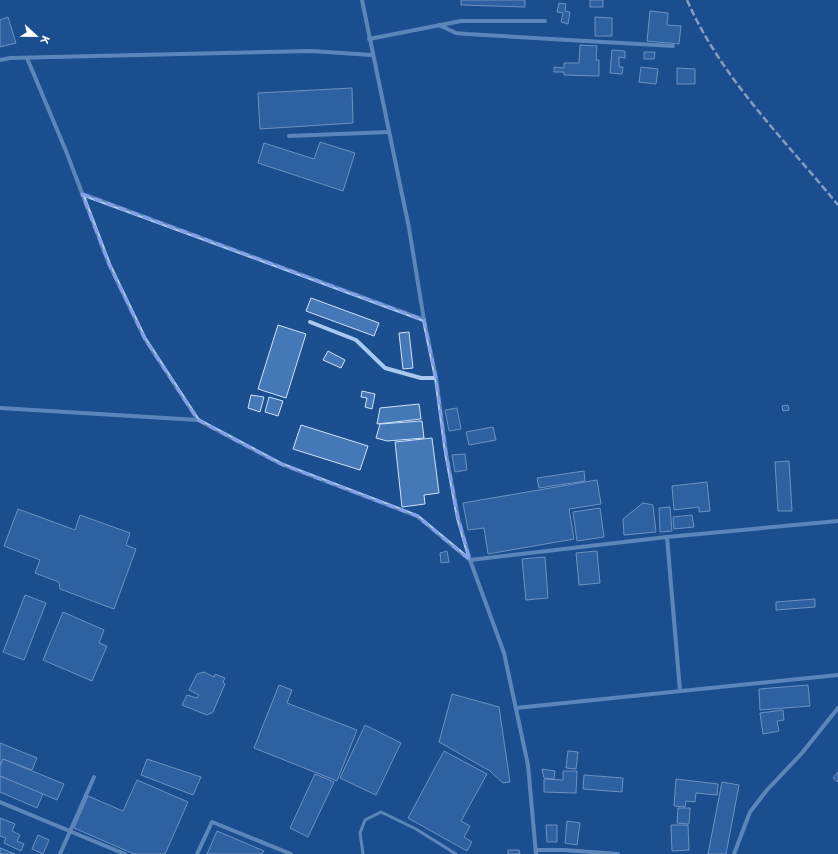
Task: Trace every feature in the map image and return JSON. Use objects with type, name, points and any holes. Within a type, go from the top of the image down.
[{"type":"street","points":[[362,0],[372,55],[409,228],[424,320],[436,378],[446,453],[458,518],[470,560],[504,653],[528,764],[536,852],[564,850],[618,854]]},
{"type":"street","points":[[369,39],[461,21],[545,21]]},
{"type":"street","points":[[439,25],[456,33],[467,34],[673,46]]},
{"type":"street","points":[[0,60],[10,58],[311,51],[372,55]]},
{"type":"street","points":[[27,58],[66,151],[109,264],[146,339],[198,420]]},
{"type":"street","points":[[289,136],[389,132]]},
{"type":"street","points":[[82,194],[424,320]]},
{"type":"street","points":[[310,322],[356,340],[385,368],[421,378],[436,378]]},
{"type":"street","points":[[0,408],[198,420],[281,464],[417,516],[470,560],[666,537],[838,521]]},
{"type":"street","points":[[666,537],[680,691]]},
{"type":"street","points":[[516,708],[838,675]]},
{"type":"street","points":[[734,854],[750,812],[767,790],[802,753],[838,708]]},
{"type":"street","points":[[60,854],[94,777]]},
{"type":"street","points":[[0,802],[125,854]]},
{"type":"street","points":[[197,854],[212,822],[291,854]]},
{"type":"lane","points":[[363,854],[360,833],[362,826],[365,820],[381,812],[416,829],[456,854]]},
{"type":"highlighted area","points":[[82,194],[424,320],[436,378],[446,453],[458,518],[470,560],[417,516],[281,464],[198,420],[145,339],[109,264]]},
{"type":"building","points":[[461,0],[525,0],[525,7],[461,5]]},
{"type":"building","points":[[590,0],[603,0],[603,7],[590,7]]},
{"type":"building","points":[[559,3],[566,4],[565,11],[570,12],[568,24],[561,22],[563,13],[557,12]]},
{"type":"building","points":[[650,11],[668,13],[667,25],[681,26],[679,44],[647,41]]},
{"type":"building","points":[[8,17],[16,43],[0,47],[0,20]]},
{"type":"building","points":[[595,17],[612,18],[612,36],[595,36]]},
{"type":"building","points":[[580,45],[597,46],[596,60],[599,60],[599,76],[564,75],[564,72],[554,72],[554,67],[564,68],[564,63],[579,63]]},
{"type":"building","points":[[612,50],[625,51],[625,58],[619,57],[619,67],[623,67],[622,74],[610,73]]},
{"type":"building","points":[[644,52],[655,52],[654,59],[644,59]]},
{"type":"building","points":[[641,67],[658,69],[656,84],[639,82]]},
{"type":"building","points":[[677,68],[695,69],[695,84],[677,84]]},
{"type":"building","points":[[352,88],[353,123],[260,129],[258,93]]},
{"type":"building","points":[[320,142],[355,153],[343,191],[258,163],[264,143],[314,159]]},
{"type":"building","points":[[311,298],[379,323],[374,336],[306,311]]},
{"type":"building","points":[[278,325],[306,334],[286,398],[258,389]]},
{"type":"building","points":[[409,332],[413,368],[403,369],[399,333]]},
{"type":"building","points":[[328,351],[345,360],[341,368],[323,360]]},
{"type":"building","points":[[362,391],[375,394],[372,409],[365,407],[367,398],[361,397]]},
{"type":"building","points":[[251,395],[264,397],[260,412],[248,408]]},
{"type":"building","points":[[269,397],[283,401],[278,416],[265,412]]},
{"type":"building","points":[[419,404],[421,419],[377,424],[380,408]]},
{"type":"building","points":[[788,405],[789,410],[783,411],[782,406]]},
{"type":"building","points":[[457,408],[461,429],[449,431],[445,410]]},
{"type":"building","points":[[422,421],[424,438],[387,441],[376,438],[380,424]]},
{"type":"building","points":[[301,425],[368,446],[360,470],[293,449]]},
{"type":"building","points":[[493,427],[496,440],[469,445],[466,432]]},
{"type":"building","points":[[432,438],[439,493],[424,495],[425,504],[402,507],[395,442]]},
{"type":"building","points":[[465,454],[467,470],[455,472],[452,455]]},
{"type":"building","points":[[789,461],[792,511],[778,511],[775,462]]},
{"type":"building","points":[[584,471],[585,481],[539,488],[537,478]]},
{"type":"building","points":[[597,480],[601,504],[569,509],[574,539],[488,554],[484,528],[468,530],[463,503]]},
{"type":"building","points":[[707,482],[710,511],[699,512],[699,507],[674,510],[672,486]]},
{"type":"building","points":[[643,503],[653,505],[656,532],[624,535],[623,519]]},
{"type":"building","points":[[670,507],[672,531],[660,532],[659,508]]},
{"type":"building","points":[[600,508],[604,537],[577,541],[573,512]]},
{"type":"building","points":[[18,509],[75,530],[80,515],[130,533],[126,545],[136,549],[114,609],[60,589],[59,582],[35,573],[40,560],[4,546]]},
{"type":"building","points":[[692,515],[694,527],[674,529],[673,517]]},
{"type":"building","points":[[447,551],[449,562],[441,563],[440,553]]},
{"type":"building","points":[[597,551],[600,583],[579,585],[576,553]]},
{"type":"building","points":[[545,557],[548,598],[526,600],[522,559]]},
{"type":"building","points":[[25,595],[46,603],[24,660],[3,652]]},
{"type":"building","points":[[815,599],[815,607],[776,610],[776,602]]},
{"type":"building","points":[[63,612],[104,630],[99,643],[107,646],[92,681],[43,660]]},
{"type":"building","points":[[204,672],[214,677],[215,674],[225,678],[223,682],[225,684],[213,712],[207,715],[182,705],[187,695],[197,698],[199,695],[189,690],[197,674]]},
{"type":"building","points":[[279,685],[292,690],[287,703],[357,730],[337,781],[254,748]]},
{"type":"building","points":[[808,685],[810,706],[760,710],[759,689]]},
{"type":"building","points":[[452,694],[499,707],[510,782],[503,783],[490,771],[439,742]]},
{"type":"building","points":[[783,710],[784,720],[777,721],[779,731],[763,734],[760,713]]},
{"type":"building","points":[[365,725],[401,743],[376,795],[340,778]]},
{"type":"building","points":[[0,743],[37,758],[32,770],[3,759],[0,766]]},
{"type":"building","points":[[444,751],[487,774],[461,821],[470,826],[464,837],[472,842],[467,851],[408,818]]},
{"type":"building","points":[[568,751],[578,752],[576,769],[566,768]]},
{"type":"building","points":[[3,759],[64,784],[57,800],[0,776],[0,766]]},
{"type":"building","points":[[147,759],[201,777],[193,795],[141,775]]},
{"type":"building","points":[[542,769],[555,771],[554,779],[544,778]]},
{"type":"building","points":[[563,771],[577,771],[576,793],[544,792],[544,779],[563,780]]},
{"type":"building","points":[[838,772],[838,782],[833,778]]},
{"type":"building","points":[[315,774],[334,782],[308,837],[290,828]]},
{"type":"building","points":[[584,775],[623,778],[622,792],[583,789]]},
{"type":"building","points":[[0,776],[43,794],[37,808],[0,792]]},
{"type":"building","points":[[676,779],[718,784],[717,795],[696,793],[695,802],[686,801],[685,807],[674,806]]},
{"type":"building","points":[[137,780],[188,802],[165,854],[134,854],[74,828],[88,796],[123,811]]},
{"type":"building","points":[[722,782],[739,785],[726,854],[708,854]]},
{"type":"building","points":[[678,808],[690,808],[689,824],[677,823]]},
{"type":"building","points":[[0,818],[15,824],[12,831],[20,835],[17,841],[24,844],[21,851],[4,843],[6,838],[0,836]]},
{"type":"building","points":[[567,821],[580,823],[577,845],[565,843]]},
{"type":"building","points":[[546,825],[557,825],[557,842],[547,842]]},
{"type":"building","points":[[671,825],[688,825],[689,850],[672,851]]},
{"type":"building","points":[[217,831],[264,851],[262,854],[207,854]]},
{"type":"building","points":[[38,835],[49,840],[43,854],[32,849]]},
{"type":"building","points":[[0,848],[15,854],[0,854]]},
{"type":"building","points":[[508,850],[519,850],[520,854],[508,854]]},
{"type":"railway","points":[[687,0],[701,29],[717,56],[736,82],[755,107],[838,205]]}]
